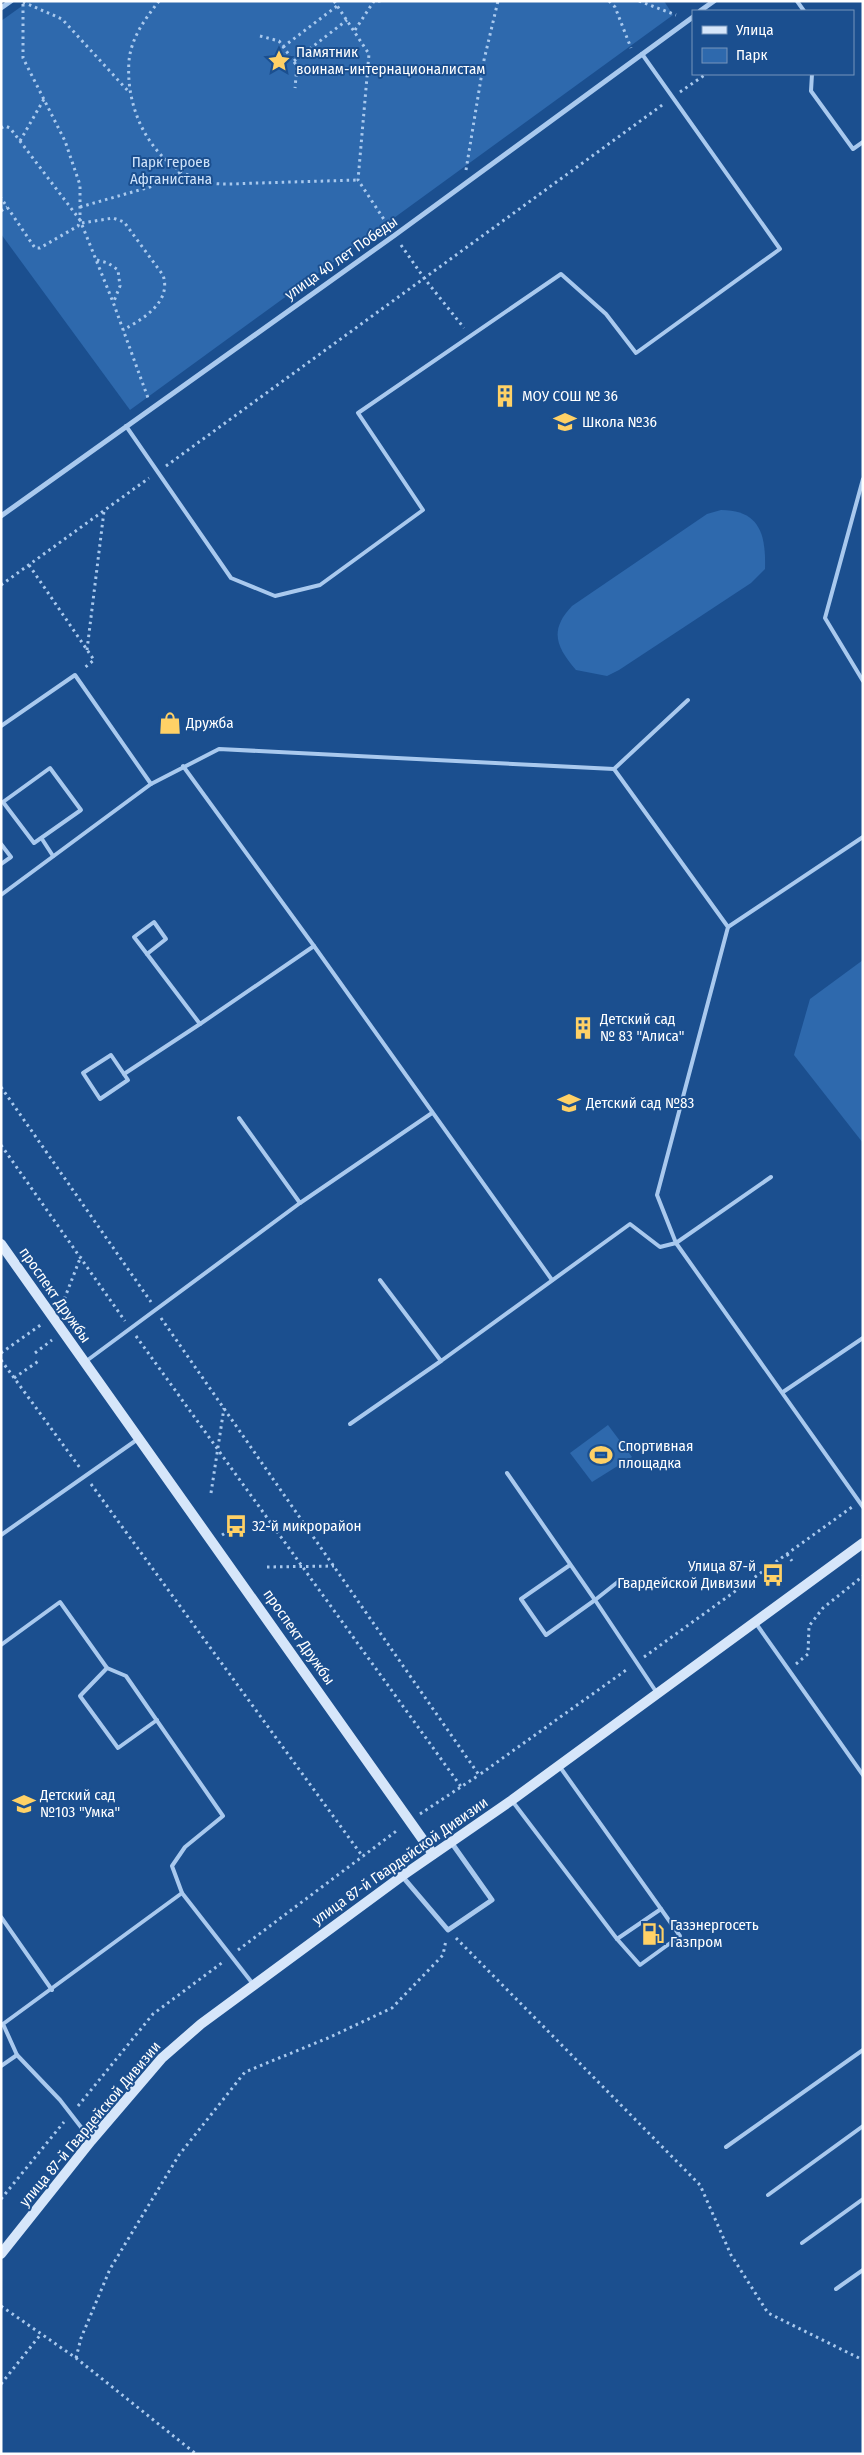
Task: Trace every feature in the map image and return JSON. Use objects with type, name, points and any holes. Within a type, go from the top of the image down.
[{"type":"street","points":[[1,8],[11,1]]},
{"type":"street","points":[[701,10],[714,1]]},
{"type":"street","name":"улица 40 лет Победы","points":[[1,516],[394,235],[691,18]]},
{"type":"street","name":"проспект Дружбы","points":[[1,1244],[433,1854]]},
{"type":"street","name":"улица 87-й Гвардейской Дивизии","points":[[1,2254],[91,2141],[162,2058],[201,2024],[253,1984],[402,1876],[512,1800],[863,1543]]},
{"type":"street","points":[[402,1876],[448,1930],[492,1900],[451,1842]]},
{"type":"lane","points":[[126,426],[231,578],[275,596],[320,585],[423,510],[358,413],[561,274],[606,314],[636,352],[780,249],[642,54]]},
{"type":"lane","points":[[812,75],[811,91],[853,149],[863,142]]},
{"type":"lane","points":[[863,479],[825,618],[863,681]]},
{"type":"lane","points":[[1,726],[75,675],[151,784]]},
{"type":"lane","points":[[1,895],[151,784],[219,748],[614,769],[688,700]]},
{"type":"lane","points":[[183,766],[552,1280]]},
{"type":"lane","points":[[50,768],[80,810],[42,838],[34,844],[3,802],[50,768]]},
{"type":"lane","points":[[614,769],[728,927]]},
{"type":"lane","points":[[863,837],[728,927],[657,1195],[676,1244],[863,1506]]},
{"type":"lane","points":[[42,838],[53,856]]},
{"type":"lane","points":[[1,844],[11,857],[1,864]]},
{"type":"lane","points":[[146,954],[166,939],[154,922],[134,936],[146,954],[200,1024]]},
{"type":"lane","points":[[124,1074],[314,946]]},
{"type":"lane","points":[[111,1055],[124,1074],[128,1080],[100,1099],[83,1073],[111,1055]]},
{"type":"lane","points":[[85,1362],[300,1203],[432,1113]]},
{"type":"lane","points":[[239,1118],[300,1203]]},
{"type":"lane","points":[[350,1424],[441,1361],[630,1224],[660,1248],[676,1244],[771,1177]]},
{"type":"lane","points":[[380,1280],[441,1361]]},
{"type":"lane","points":[[783,1392],[863,1338]]},
{"type":"lane","points":[[1,1535],[138,1439]]},
{"type":"lane","points":[[507,1473],[638,1661],[657,1693]]},
{"type":"lane","points":[[570,1565],[521,1599],[546,1635],[619,1581]]},
{"type":"lane","points":[[1,1645],[60,1602],[107,1668],[126,1676],[223,1816],[185,1847],[172,1866],[182,1893],[253,1984]]},
{"type":"lane","points":[[755,1622],[863,1775]]},
{"type":"lane","points":[[107,1668],[80,1696],[118,1748],[157,1720]]},
{"type":"lane","points":[[512,1800],[617,1939],[640,1966],[680,1936],[558,1766]]},
{"type":"lane","points":[[91,2141],[71,2114],[17,2054],[3,2024],[52,1990],[182,1893]]},
{"type":"lane","points":[[617,1939],[661,1909]]},
{"type":"lane","points":[[1,1917],[52,1990]]},
{"type":"lane","points":[[726,2147],[863,2050]]},
{"type":"lane","points":[[1,2066],[17,2054]]},
{"type":"lane","points":[[768,2195],[863,2126]]},
{"type":"lane","points":[[802,2243],[863,2199]]},
{"type":"lane","points":[[836,2289],[863,2270]]},
{"type":"path","points":[[159,1],[141,24],[129,60],[130,93],[140,125],[162,157],[181,172],[208,182],[358,180]]},
{"type":"path","points":[[334,1],[355,30],[369,54],[358,180],[424,278],[470,336]]},
{"type":"path","points":[[355,30],[374,1]]},
{"type":"path","points":[[463,184],[484,60],[498,1]]},
{"type":"path","points":[[610,1],[615,7],[635,58]]},
{"type":"path","points":[[639,1],[691,18]]},
{"type":"path","points":[[81,222],[80,185],[65,142],[23,58],[22,2],[62,19],[130,93]]},
{"type":"path","points":[[283,46],[337,6]]},
{"type":"path","points":[[294,61],[348,20]]},
{"type":"path","points":[[260,36],[279,41],[294,61],[297,66],[295,88]]},
{"type":"path","points":[[1,585],[705,75]]},
{"type":"path","points":[[20,141],[44,99]]},
{"type":"path","points":[[2,126],[10,128],[81,222],[152,407]]},
{"type":"path","points":[[80,207],[150,187],[181,172]]},
{"type":"path","points":[[1,198],[35,248],[40,248],[78,226],[81,222],[112,218],[124,222],[164,275],[166,284],[164,296],[150,312],[123,330]]},
{"type":"path","points":[[1,211],[7,207]]},
{"type":"path","points":[[97,260],[108,263],[118,270],[120,286],[113,302]]},
{"type":"path","points":[[87,650],[104,510]]},
{"type":"path","points":[[29,565],[94,660],[75,675]]},
{"type":"path","points":[[1,1087],[480,1775]]},
{"type":"path","points":[[1,1146],[462,1788]]},
{"type":"path","points":[[35,1352],[63,1332]]},
{"type":"path","points":[[1,1360],[363,1857]]},
{"type":"path","points":[[14,1378],[40,1360]]},
{"type":"path","points":[[211,1493],[224,1408]]},
{"type":"path","points":[[1,2199],[153,2014],[410,1820],[462,1788],[859,1502]]},
{"type":"path","points":[[787,1554],[792,1561]]},
{"type":"path","points":[[267,1567],[334,1566]]},
{"type":"path","points":[[789,1669],[808,1654],[809,1626],[824,1608],[863,1576]]},
{"type":"path","points":[[748,1582],[754,1589]]},
{"type":"path","points":[[76,2358],[81,2338],[110,2269],[178,2155],[245,2072],[328,2038],[392,2008],[443,1955],[448,1930]]},
{"type":"path","points":[[448,1930],[700,2185],[731,2254],[768,2313],[863,2360]]},
{"type":"path","points":[[1,2306],[76,2358],[196,2454]]},
{"type":"path","points":[[1,2384],[41,2334]]},
{"type":"green space","name":"Парк героев Афганистана","points":[[29,1],[664,1],[673,15],[130,410],[1,234],[1,21]]},
{"type":"green space","points":[[721,510],[744,514],[758,527],[764,545],[765,569],[751,583],[619,670],[607,676],[576,670],[564,654],[558,638],[560,623],[572,606],[707,514]]},
{"type":"green space","points":[[863,960],[863,1143],[794,1055],[810,999]]},
{"type":"green space","name":"Спортивная площадка","points":[[608,1425],[632,1457],[592,1482],[570,1453]]},
{"type":"place","name":"Памятник воинам-интернационалистам","points":[[279,61]]},
{"type":"place","name":"МОУ СОШ № 36","points":[[505,396]]},
{"type":"place","name":"Школа №36","points":[[565,422]]},
{"type":"place","name":"Дружба","points":[[170,723]]},
{"type":"place","name":"Детский сад № 83 \"Алиса\"","points":[[583,1028]]},
{"type":"place","name":"Детский сад №83","points":[[569,1103]]},
{"type":"place","name":"Спортивная площадка","points":[[601,1455]]},
{"type":"place","name":"32-й микрорайон","points":[[236,1526]]},
{"type":"place","name":"Улица 87-й Гвардейской Дивизии","points":[[773,1575]]},
{"type":"place","name":"Детский сад №103 \"Умка\"","points":[[24,1804]]},
{"type":"place","name":"Газэнергосеть Газпром","points":[[653,1934]]}]
